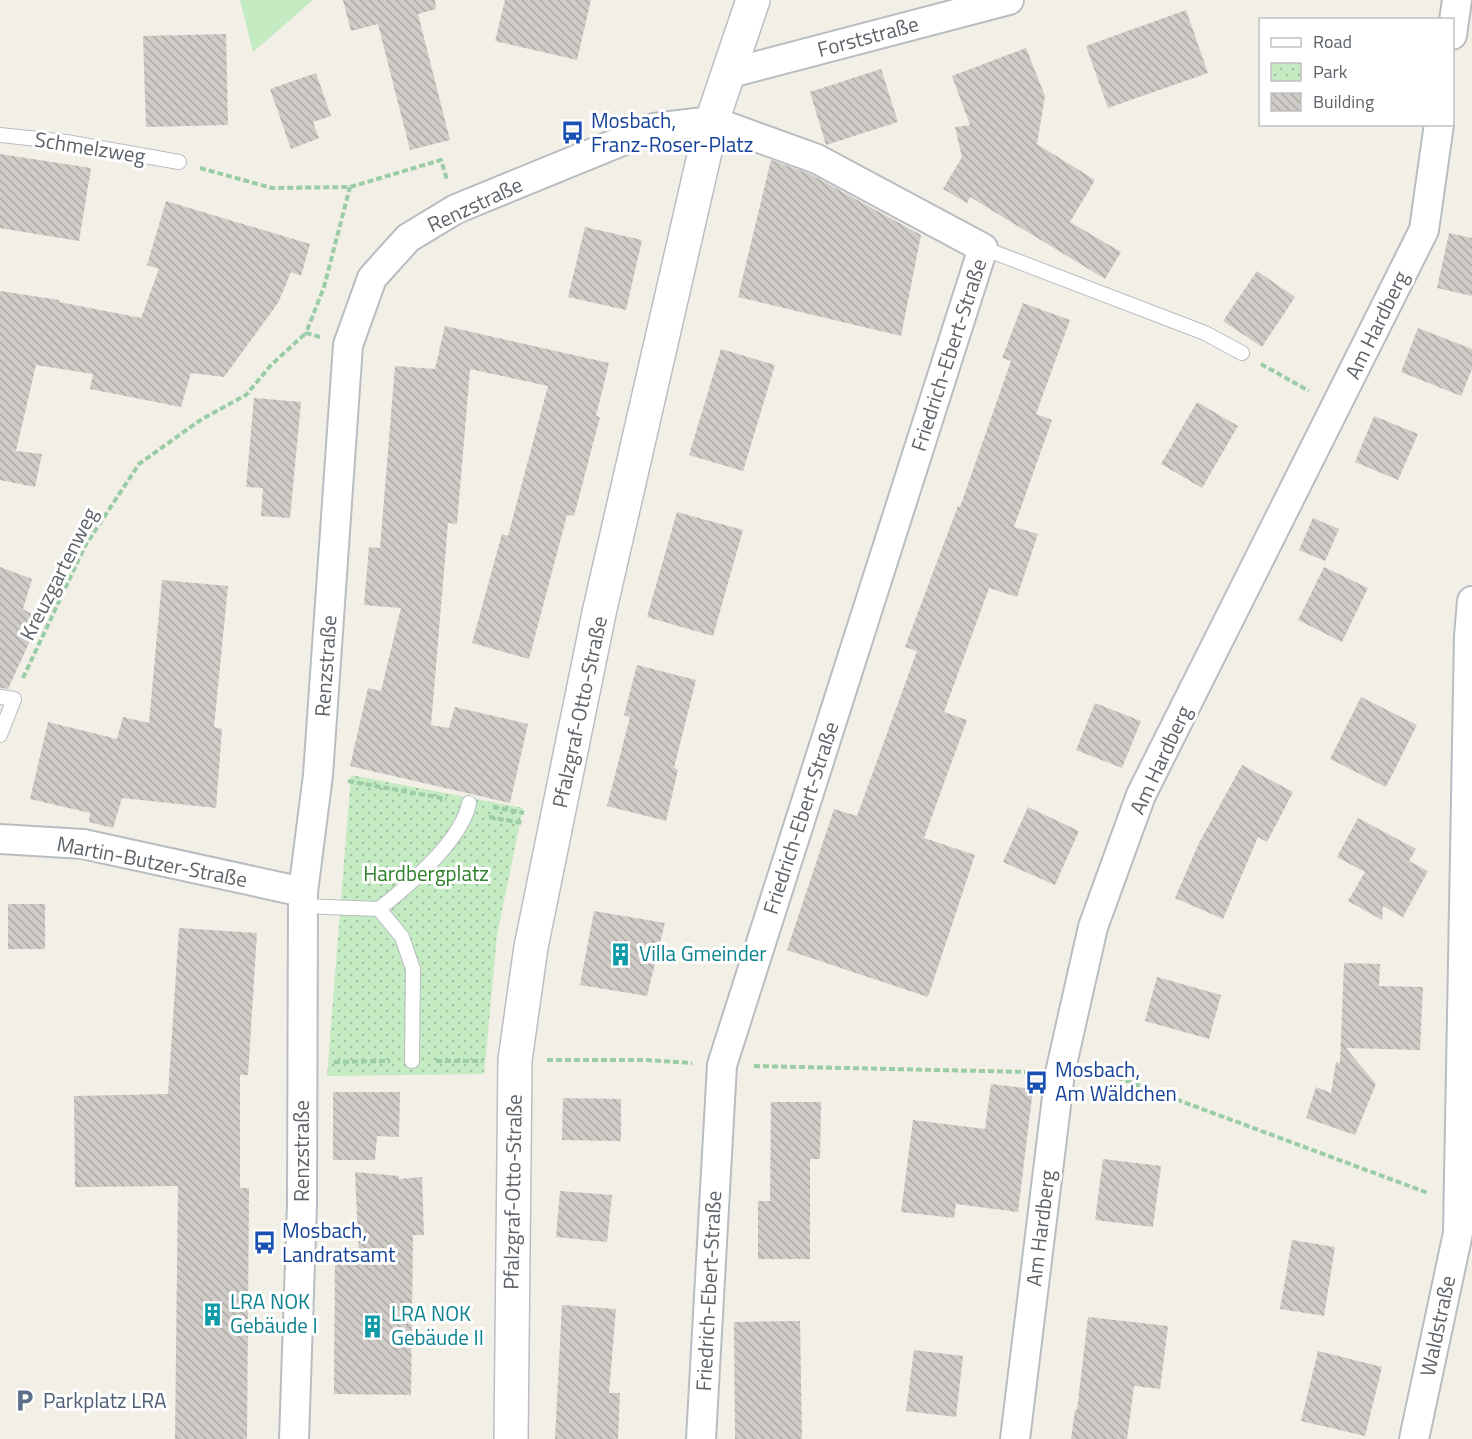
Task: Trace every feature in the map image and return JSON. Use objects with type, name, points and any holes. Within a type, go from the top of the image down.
[{"type":"street","name":"Pfalzgraf-Otto-Straße","points":[[511,1439],[515,1060],[531,947],[599,613],[712,121],[753,0]]},
{"type":"street","name":"Forststraße","points":[[727,74],[1009,0]]},
{"type":"street","points":[[1454,21],[1457,0]]},
{"type":"street","name":"Renzstraße","points":[[294,1439],[302,1204],[303,899],[318,775],[348,345],[372,278],[408,238],[456,209],[654,128],[712,121]]},
{"type":"street","name":"Friedrich-Ebert-Straße","points":[[700,1439],[722,1065],[983,248],[817,159],[712,121]]},
{"type":"street","name":"Am Hardberg","points":[[1015,1439],[1060,1073],[1093,927],[1141,795],[1424,230],[1439,126]]},
{"type":"street","name":"Waldstraße","points":[[1413,1439],[1465,1242],[1469,636],[1472,601]]},
{"type":"street","name":"Martin-Butzer-Straße","points":[[0,839],[83,844],[303,899]]},
{"type":"lane","name":"Schmelzweg","points":[[0,135],[66,142],[179,162]]},
{"type":"lane","name":"Friedrich-Ebert-Straße","points":[[983,248],[1205,333],[1242,353]]},
{"type":"lane","points":[[0,735],[7,698]]},
{"type":"lane","points":[[412,1061],[413,969],[402,937],[380,909],[410,885],[446,846],[468,808]]},
{"type":"lane","name":"Martin-Butzer-Straße","points":[[303,899],[380,909]]},
{"type":"path","points":[[179,162],[272,188],[350,187],[441,160],[456,209]]},
{"type":"path","points":[[324,287],[350,187]]},
{"type":"path","name":"Kreuzgartenweg","points":[[7,698],[85,546],[139,464],[202,419],[246,395],[272,365],[306,333]]},
{"type":"path","points":[[1242,353],[1312,393]]},
{"type":"path","points":[[318,775],[468,808],[523,823]]},
{"type":"path","points":[[468,808],[558,819]]},
{"type":"path","points":[[302,1063],[646,1060],[722,1065],[1060,1073],[1089,1067],[1427,1192]]},
{"type":"green space","points":[[240,0],[313,0],[253,52]]},
{"type":"green space","name":"Hardbergplatz","points":[[351,775],[523,808],[497,935],[484,1074],[327,1076]]},
{"type":"building","points":[[343,0],[435,0],[436,9],[418,14],[450,140],[410,150],[378,24],[351,31]]},
{"type":"building","points":[[505,0],[591,0],[577,60],[495,41]]},
{"type":"building","points":[[1186,10],[1208,73],[1108,108],[1086,46]]},
{"type":"building","points":[[226,34],[228,125],[146,127],[143,36]]},
{"type":"building","points":[[1026,48],[1045,96],[1037,144],[1095,180],[1070,222],[1121,252],[1105,279],[970,197],[967,203],[943,189],[962,157],[955,127],[970,125],[952,76]]},
{"type":"building","points":[[881,69],[898,122],[826,145],[810,92]]},
{"type":"building","points":[[316,73],[331,116],[313,122],[319,138],[291,149],[270,89]]},
{"type":"building","points":[[0,154],[91,168],[79,241],[0,228]]},
{"type":"building","points":[[771,160],[810,174],[921,235],[901,336],[738,297]]},
{"type":"building","points":[[166,201],[310,244],[301,276],[291,272],[278,303],[224,377],[191,373],[181,407],[90,389],[93,374],[36,365],[16,451],[42,454],[35,487],[0,480],[0,291],[59,300],[59,302],[141,318],[159,269],[147,265]]},
{"type":"building","points":[[585,227],[642,240],[626,310],[568,297]]},
{"type":"building","points":[[1449,233],[1472,238],[1472,296],[1437,288]]},
{"type":"building","points":[[1257,271],[1295,297],[1262,347],[1223,321]]},
{"type":"building","points":[[1023,303],[1070,320],[1036,414],[1052,420],[1014,527],[1038,534],[1017,597],[989,588],[944,712],[967,720],[924,838],[975,855],[928,997],[787,950],[834,809],[857,816],[917,651],[905,647],[958,506],[960,507],[1011,361],[1002,358]]},
{"type":"building","points":[[445,326],[609,363],[596,416],[600,417],[574,516],[567,515],[529,659],[472,643],[502,534],[508,536],[548,386],[470,369],[457,524],[448,523],[431,725],[449,728],[455,707],[528,724],[510,803],[350,766],[368,688],[381,691],[401,608],[364,605],[369,547],[380,548],[395,366],[435,369]]},
{"type":"building","points":[[1418,328],[1472,349],[1472,369],[1461,396],[1401,372]]},
{"type":"building","points":[[721,349],[775,365],[743,471],[689,455]]},
{"type":"building","points":[[254,398],[301,402],[290,518],[261,516],[263,488],[246,487]]},
{"type":"building","points":[[1197,402],[1238,426],[1202,488],[1161,464]]},
{"type":"building","points":[[1374,416],[1418,434],[1398,480],[1355,462]]},
{"type":"building","points":[[677,512],[743,530],[713,636],[647,617]]},
{"type":"building","points":[[1313,518],[1339,529],[1325,561],[1299,550]]},
{"type":"building","points":[[0,567],[32,579],[23,609],[40,619],[8,689],[0,688]]},
{"type":"building","points":[[1324,567],[1368,588],[1342,642],[1298,620]]},
{"type":"building","points":[[162,580],[228,586],[214,727],[222,729],[216,808],[122,798],[113,828],[89,822],[90,813],[30,799],[48,722],[117,739],[123,717],[149,723]]},
{"type":"building","points":[[637,665],[696,680],[674,768],[678,770],[666,821],[607,806],[630,717],[624,715]]},
{"type":"building","points":[[1361,697],[1417,725],[1386,787],[1330,759]]},
{"type":"building","points":[[1095,703],[1141,721],[1122,768],[1076,750]]},
{"type":"building","points":[[1242,765],[1293,792],[1267,842],[1258,837],[1223,919],[1175,898],[1199,843]]},
{"type":"building","points":[[1028,807],[1079,831],[1055,885],[1003,862]]},
{"type":"building","points":[[1358,818],[1416,849],[1409,861],[1428,871],[1403,917],[1383,906],[1382,920],[1348,901],[1365,872],[1337,857]]},
{"type":"building","points":[[8,904],[45,904],[45,949],[8,949]]},
{"type":"building","name":"Villa Gmeinder","points":[[594,911],[665,923],[647,996],[580,985]]},
{"type":"building","points":[[179,928],[257,933],[248,1075],[240,1075],[240,1188],[249,1188],[247,1439],[175,1439],[178,1186],[75,1187],[74,1096],[168,1094]]},
{"type":"building","points":[[1344,963],[1380,964],[1379,986],[1423,987],[1420,1050],[1346,1048],[1376,1084],[1355,1135],[1306,1118],[1316,1087],[1331,1093],[1336,1062],[1340,1063]]},
{"type":"building","points":[[1157,977],[1221,995],[1209,1039],[1145,1021]]},
{"type":"building","points":[[991,1084],[1033,1089],[1018,1212],[956,1204],[954,1218],[901,1212],[913,1120],[985,1129]]},
{"type":"building","points":[[333,1092],[400,1092],[399,1137],[377,1136],[375,1160],[333,1160]]},
{"type":"building","points":[[563,1098],[621,1099],[621,1141],[562,1140]]},
{"type":"building","points":[[771,1102],[821,1102],[820,1159],[810,1159],[810,1259],[758,1259],[758,1201],[770,1201]]},
{"type":"building","points":[[1103,1159],[1161,1166],[1153,1227],[1095,1220]]},
{"type":"building","name":"LRA NOK Gebäude II","points":[[355,1172],[399,1176],[399,1179],[422,1177],[424,1235],[413,1235],[411,1395],[334,1394],[335,1258],[359,1258]]},
{"type":"building","points":[[560,1191],[612,1195],[607,1242],[556,1237]]},
{"type":"building","points":[[1292,1240],[1335,1247],[1324,1316],[1280,1309]]},
{"type":"building","points":[[562,1305],[616,1309],[609,1393],[620,1393],[618,1439],[555,1439]]},
{"type":"building","points":[[1088,1317],[1168,1326],[1160,1389],[1134,1386],[1127,1439],[1071,1439],[1075,1410],[1077,1410]]},
{"type":"building","points":[[800,1321],[802,1439],[735,1439],[734,1322]]},
{"type":"building","points":[[914,1350],[963,1356],[956,1417],[906,1411]]},
{"type":"building","points":[[1318,1351],[1382,1367],[1365,1436],[1301,1421]]},
{"type":"place","name":"Mosbach, Franz-Roser-Platz","points":[[573,133]]},
{"type":"place","name":"Villa Gmeinder","points":[[621,954]]},
{"type":"place","name":"Mosbach, Am Wäldchen","points":[[1037,1082]]},
{"type":"place","name":"Mosbach, Landratsamt","points":[[264,1243]]},
{"type":"place","name":"LRA NOK Gebäude I","points":[[212,1314]]},
{"type":"place","name":"LRA NOK Gebäude II","points":[[373,1326]]},
{"type":"place","name":"Parkplatz LRA","points":[[25,1401]]}]
